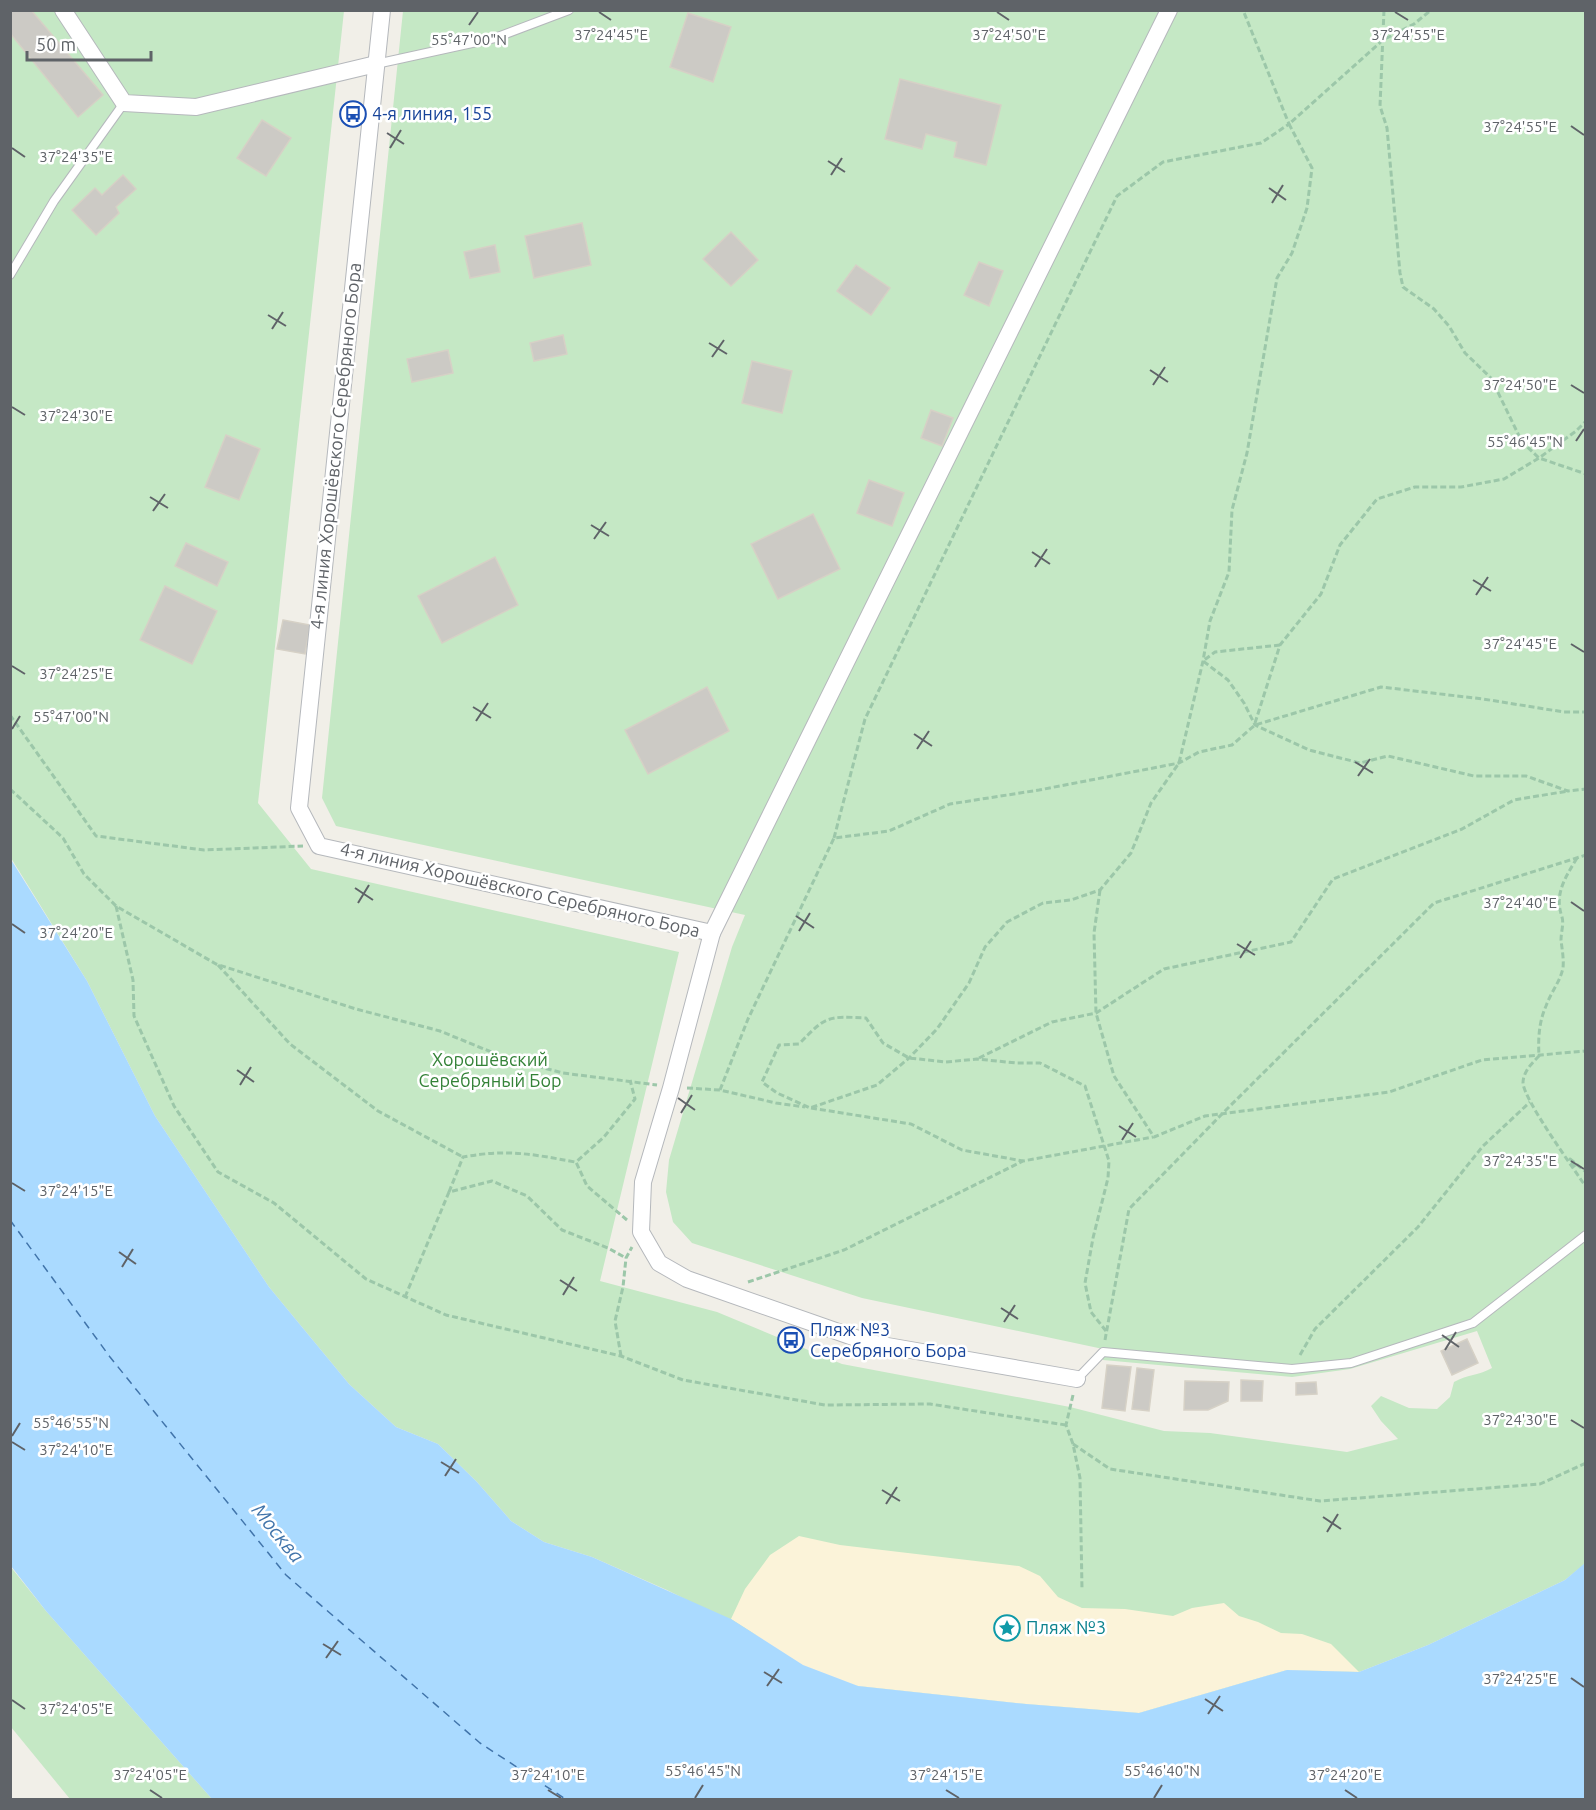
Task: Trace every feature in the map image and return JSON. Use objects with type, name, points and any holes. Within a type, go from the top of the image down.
[{"type":"street","points":[[63,10],[124,104],[196,107],[376,64]]},
{"type":"street","name":"4-я линия Хорошёвского Серебряного Бора","points":[[382,10],[299,808],[320,846],[712,933],[671,1088],[643,1182],[641,1232]]},
{"type":"street","points":[[712,933],[1169,10]]},
{"type":"street","points":[[641,1232],[659,1263],[687,1279],[720,1292],[870,1342],[1077,1379]]},
{"type":"lane","points":[[376,64],[495,38],[569,10]]},
{"type":"lane","points":[[10,274],[54,201],[124,104]]},
{"type":"lane","points":[[1077,1379],[1103,1352],[1292,1369],[1351,1363],[1473,1323],[1586,1235]]},
{"type":"path","points":[[1106,1331],[1092,1312],[1085,1283],[1093,1238],[1108,1178],[1109,1161],[1084,1086],[1040,1063],[977,1059],[946,1062],[909,1058],[883,1042],[866,1018],[834,1016],[816,1027],[799,1044],[779,1045],[762,1082],[777,1093],[810,1108],[877,1085],[909,1058],[937,1029],[969,983],[985,947],[1007,922],[1043,903],[1071,900],[1100,890],[1131,853],[1151,803],[1179,763],[1203,662],[1210,621],[1229,572],[1232,510],[1247,453],[1277,278],[1292,254],[1307,208],[1312,168],[1290,124],[1243,10]]},
{"type":"path","points":[[1384,10],[1380,106],[1387,128],[1403,287],[1434,309],[1449,326],[1465,353],[1491,378],[1522,441],[1539,458],[1586,474]]},
{"type":"path","points":[[720,1090],[748,1019],[834,838],[866,719],[1117,196],[1163,162],[1261,143],[1290,124],[1383,40],[1414,24],[1431,10]]},
{"type":"path","points":[[1255,724],[1280,645],[1321,594],[1340,545],[1377,498],[1415,487],[1461,487],[1504,478],[1539,458],[1586,421]]},
{"type":"path","points":[[1203,662],[1215,652],[1280,645]]},
{"type":"path","points":[[1203,662],[1228,680],[1255,724],[1309,750],[1360,763],[1388,756],[1422,762],[1474,776],[1526,776],[1568,792]]},
{"type":"path","points":[[834,838],[889,831],[950,804],[1179,763],[1198,752],[1232,745],[1255,724],[1381,687],[1564,712],[1586,712]]},
{"type":"path","points":[[10,715],[96,836],[204,850],[320,846]]},
{"type":"path","points":[[10,789],[63,838],[84,874],[116,906],[216,964],[356,1009],[440,1031],[506,1058],[563,1073],[630,1080],[671,1088],[720,1090],[776,1103],[910,1124],[962,1150],[1023,1161]]},
{"type":"path","points":[[977,1059],[1052,1022],[1096,1013],[1164,969],[1291,942],[1334,879],[1462,829],[1515,800],[1586,789]]},
{"type":"path","points":[[1104,1348],[1129,1209],[1434,903],[1586,855]]},
{"type":"path","points":[[1578,856],[1562,883],[1558,897],[1559,913],[1562,918],[1563,964],[1560,979],[1546,1006],[1538,1033],[1539,1055],[1529,1066],[1523,1083],[1530,1102],[1586,1187]]},
{"type":"path","points":[[1100,890],[1094,933],[1096,1013],[1114,1076],[1154,1137]]},
{"type":"path","points":[[116,906],[133,980],[134,1016],[174,1106],[218,1172],[274,1203],[366,1279],[446,1315],[621,1356],[683,1380],[825,1405],[930,1404],[1066,1425]]},
{"type":"path","points":[[216,964],[290,1044],[378,1111],[463,1157],[493,1152],[530,1153],[576,1162]]},
{"type":"path","points":[[720,1292],[844,1250],[1023,1161],[1154,1137],[1205,1116],[1389,1092],[1482,1060],[1586,1051]]},
{"type":"path","points":[[576,1162],[604,1137],[635,1099],[630,1080]]},
{"type":"path","points":[[1292,1369],[1316,1329],[1418,1227],[1483,1146],[1530,1102]]},
{"type":"path","points":[[405,1297],[463,1157]]},
{"type":"path","points":[[1586,1172],[1570,1159],[1586,1187]]},
{"type":"path","points":[[576,1162],[587,1186],[641,1232],[626,1258],[623,1287],[615,1321],[621,1356]]},
{"type":"path","points":[[449,1192],[492,1181],[527,1196],[562,1230],[608,1248],[626,1258]]},
{"type":"path","points":[[1077,1379],[1066,1425],[1073,1444],[1080,1478],[1082,1589]]},
{"type":"path","points":[[1073,1444],[1110,1469],[1320,1501],[1540,1484],[1586,1463]]},
{"type":"green space","name":"Хорошёвский Серебряный Бор","points":[[11,11],[344,11],[258,803],[311,869],[679,952],[600,1281],[717,1312],[842,1364],[1070,1407],[1164,1431],[1210,1433],[1347,1452],[1398,1439],[1371,1406],[1381,1396],[1409,1408],[1437,1409],[1450,1397],[1454,1382],[1492,1368],[1477,1331],[1350,1369],[1292,1377],[1103,1360],[1103,1349],[862,1298],[692,1243],[673,1222],[666,1192],[669,1160],[732,947],[745,915],[336,826],[322,798],[403,11],[1585,11],[1586,1563],[1565,1580],[1428,1645],[1359,1672],[1287,1670],[1139,1713],[1026,1704],[858,1686],[667,1590],[592,1557],[544,1542],[511,1521],[477,1482],[438,1444],[396,1427],[349,1384],[269,1287],[155,1116],[87,981],[11,858]]},
{"type":"green space","points":[[10,1566],[46,1611],[212,1799],[70,1799],[11,1727]]},
{"type":"sand","name":"Пляж №3","points":[[799,1536],[840,1545],[1019,1566],[1040,1576],[1058,1597],[1082,1608],[1125,1609],[1173,1616],[1192,1608],[1224,1603],[1239,1616],[1281,1633],[1302,1634],[1331,1644],[1359,1672],[1287,1670],[1139,1713],[1026,1704],[858,1686],[803,1665],[731,1619],[745,1589],[770,1555]]},
{"type":"water","name":"Москва","points":[[10,858],[87,981],[155,1116],[269,1287],[349,1384],[396,1427],[438,1444],[477,1482],[511,1521],[544,1542],[592,1557],[731,1619],[803,1665],[858,1686],[1026,1704],[1139,1713],[1287,1670],[1359,1672],[1428,1645],[1565,1580],[1585,1563],[1585,1799],[212,1799],[46,1611],[11,1566]]},
{"type":"building","points":[[10,10],[31,10],[103,95],[78,117],[10,33]]},
{"type":"building","points":[[688,13],[731,27],[713,82],[670,67]]},
{"type":"building","points":[[900,79],[1001,105],[986,165],[954,157],[957,142],[926,134],[922,149],[885,139]]},
{"type":"building","points":[[262,120],[291,138],[266,176],[237,158]]},
{"type":"building","points":[[123,175],[136,189],[116,207],[119,213],[96,235],[72,210],[95,188],[102,195]]},
{"type":"building","points":[[582,223],[591,265],[534,278],[525,236]]},
{"type":"building","points":[[731,232],[758,260],[731,286],[703,259]]},
{"type":"building","points":[[495,245],[500,272],[470,278],[464,252]]},
{"type":"building","points":[[979,262],[1003,271],[989,306],[964,295]]},
{"type":"building","points":[[856,265],[890,288],[871,315],[837,291]]},
{"type":"building","points":[[563,335],[567,354],[534,361],[530,343]]},
{"type":"building","points":[[448,350],[453,373],[412,382],[407,359]]},
{"type":"building","points":[[752,361],[792,371],[782,413],[742,403]]},
{"type":"building","points":[[931,410],[953,418],[942,446],[921,438]]},
{"type":"building","points":[[226,435],[260,449],[239,500],[205,487]]},
{"type":"building","points":[[869,480],[904,493],[892,526],[857,513]]},
{"type":"building","points":[[813,514],[840,569],[778,599],[751,544]]},
{"type":"building","points":[[186,543],[228,562],[217,586],[175,566]]},
{"type":"building","points":[[495,557],[518,605],[442,643],[418,596]]},
{"type":"building","points":[[165,586],[217,611],[192,664],[140,640]]},
{"type":"building","points":[[283,620],[310,625],[305,654],[277,649]]},
{"type":"building","points":[[707,687],[729,731],[648,774],[625,730]]},
{"type":"building","points":[[1467,1339],[1478,1363],[1452,1375],[1441,1351]]},
{"type":"building","points":[[1107,1365],[1131,1367],[1125,1411],[1102,1408]]},
{"type":"building","points":[[1137,1368],[1154,1370],[1149,1411],[1132,1409]]},
{"type":"building","points":[[1241,1380],[1263,1381],[1262,1401],[1241,1401]]},
{"type":"building","points":[[1185,1381],[1229,1382],[1228,1401],[1208,1410],[1184,1410]]},
{"type":"building","points":[[1316,1382],[1317,1394],[1296,1395],[1296,1383]]},
{"type":"ferry route","points":[[10,1220],[110,1357],[286,1575],[480,1743],[567,1800]]},
{"type":"place","name":"4-я линия, 155","points":[[353,114]]},
{"type":"place","name":"Пляж №3 Cеребряного Бора","points":[[791,1340]]},
{"type":"place","name":"Пляж №3","points":[[1007,1628]]}]
